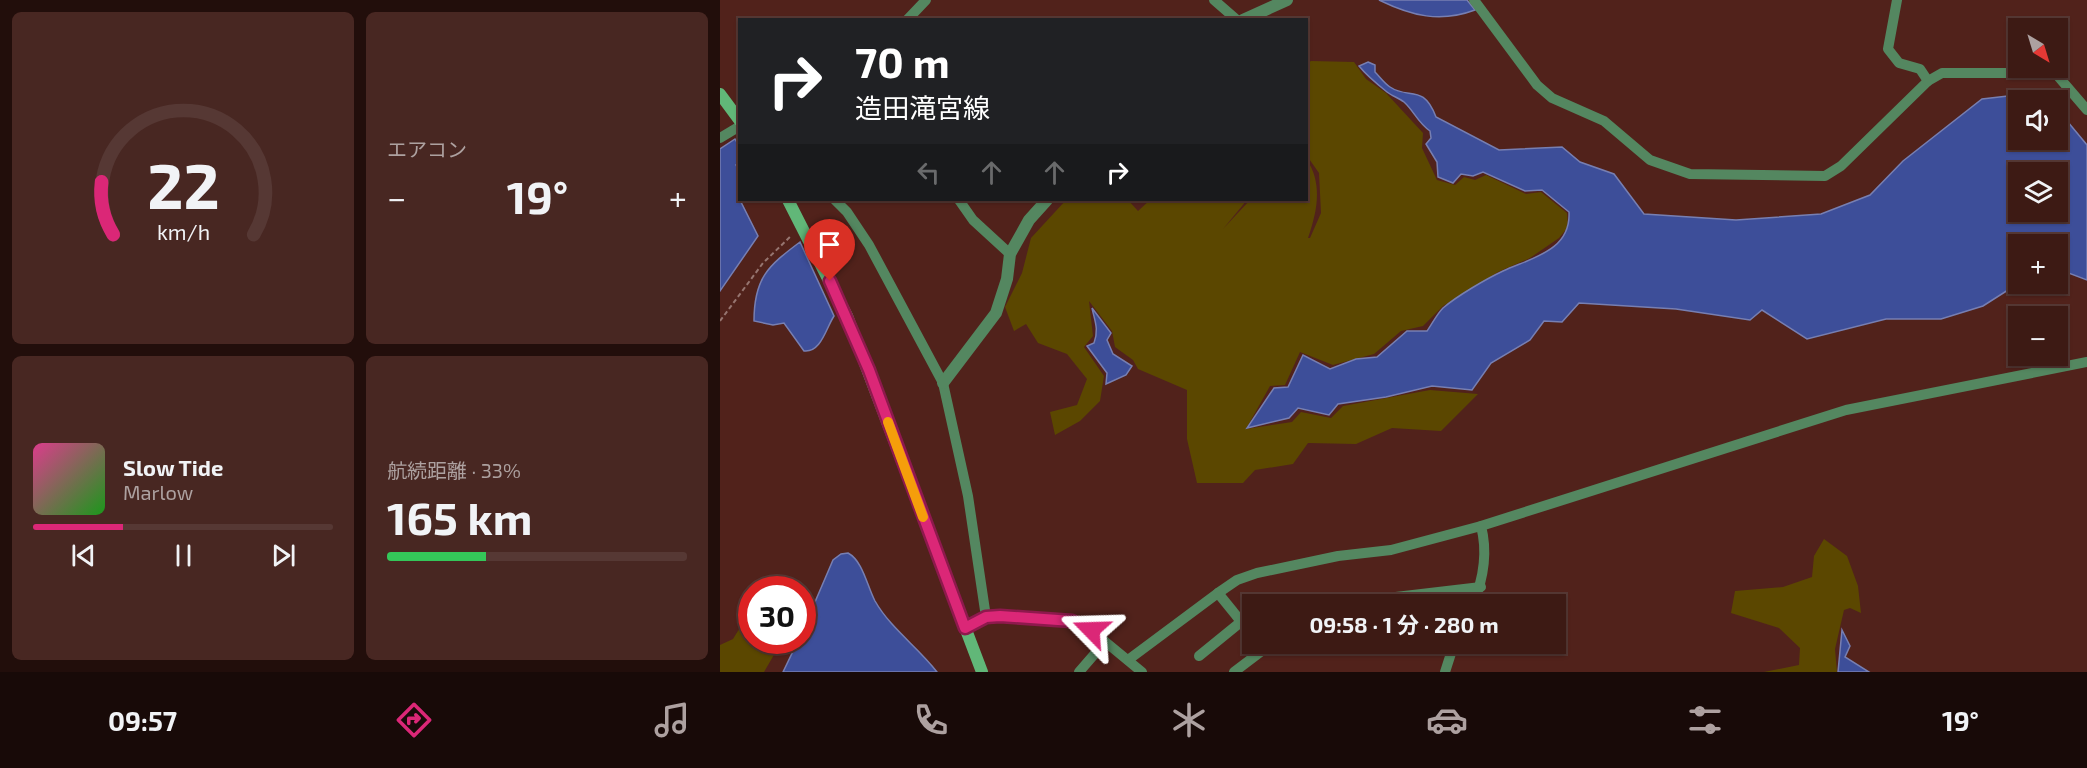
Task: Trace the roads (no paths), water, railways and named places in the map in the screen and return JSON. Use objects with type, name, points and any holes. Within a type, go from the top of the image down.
[{"type":"main road","points":[[720,94],[738,120]]},
{"type":"main road","points":[[789,201],[847,316],[982,672]]},
{"type":"street","points":[[909,18],[926,0]]},
{"type":"street","points":[[1214,0],[1235,18]]},
{"type":"street","points":[[1247,18],[1287,0]]},
{"type":"street","points":[[1474,0],[1537,85],[1552,98],[1604,121],[1650,160],[1690,174],[1825,176],[1841,166],[1928,81],[1942,73],[2016,73],[2041,69],[2057,75],[2087,110]]},
{"type":"street","points":[[1897,0],[1888,50],[1899,63],[1920,69],[1928,81]]},
{"type":"street","points":[[720,138],[738,124]]},
{"type":"street","points":[[836,201],[847,212],[869,245],[943,383],[968,496],[986,617]]},
{"type":"street","points":[[960,201],[973,220],[1010,254]]},
{"type":"street","points":[[943,383],[996,313],[1007,279],[1010,254],[1029,220],[1046,201]]},
{"type":"street","points":[[1128,660],[1218,592],[1237,580],[1257,573],[1338,556],[1391,550],[1481,526],[1846,410],[2087,362]]},
{"type":"street","points":[[1478,594],[1481,587],[1484,538],[1481,526]]},
{"type":"street","points":[[1421,594],[1481,587]]},
{"type":"street","points":[[1199,656],[1242,621],[1218,592]]},
{"type":"street","points":[[965,628],[986,617],[1072,621],[1105,642],[1142,672]]},
{"type":"street","points":[[1079,672],[1105,642]]},
{"type":"street","points":[[1234,672],[1253,654]]},
{"type":"street","points":[[1445,672],[1451,654]]},
{"type":"water","points":[[1379,0],[1467,0],[1475,10],[1450,16],[1426,16]]},
{"type":"water","points":[[1368,62],[1375,65],[1375,72],[1390,87],[1397,91],[1421,96],[1431,106],[1436,117],[1499,150],[1562,147],[1580,162],[1614,174],[1644,214],[1736,220],[1821,214],[1870,195],[1903,161],[1982,99],[2008,96],[2008,150],[2068,150],[2068,122],[2087,145],[2087,280],[2068,273],[2068,234],[2008,234],[2008,290],[1983,306],[1941,319],[1886,319],[1807,339],[1762,310],[1750,320],[1676,309],[1579,303],[1562,322],[1544,321],[1530,340],[1491,363],[1472,390],[1432,386],[1386,397],[1338,404],[1329,415],[1298,408],[1289,418],[1247,428],[1274,388],[1288,387],[1303,355],[1330,369],[1356,359],[1377,357],[1407,331],[1427,331],[1443,308],[1472,288],[1547,251],[1563,236],[1568,225],[1569,212],[1542,190],[1525,191],[1483,172],[1473,176],[1461,174],[1453,183],[1438,177],[1437,162],[1426,144],[1431,138],[1430,131],[1404,102],[1369,77],[1359,66]]},
{"type":"water","points":[[735,139],[738,144],[736,165],[738,201],[740,201],[758,236],[720,291],[720,149]]},
{"type":"water","points":[[800,242],[834,316],[819,344],[810,351],[804,351],[784,323],[773,325],[754,321],[757,294],[765,274],[779,258]]},
{"type":"water","points":[[1092,308],[1111,333],[1107,340],[1113,354],[1132,366],[1126,375],[1106,384],[1107,373],[1087,346],[1094,343],[1096,334]]},
{"type":"water","points":[[848,553],[853,557],[861,568],[881,611],[937,672],[783,672],[792,654],[816,654],[816,600],[833,560],[841,554]]},
{"type":"water","points":[[1842,630],[1850,646],[1845,657],[1869,672],[1838,672]]}]
